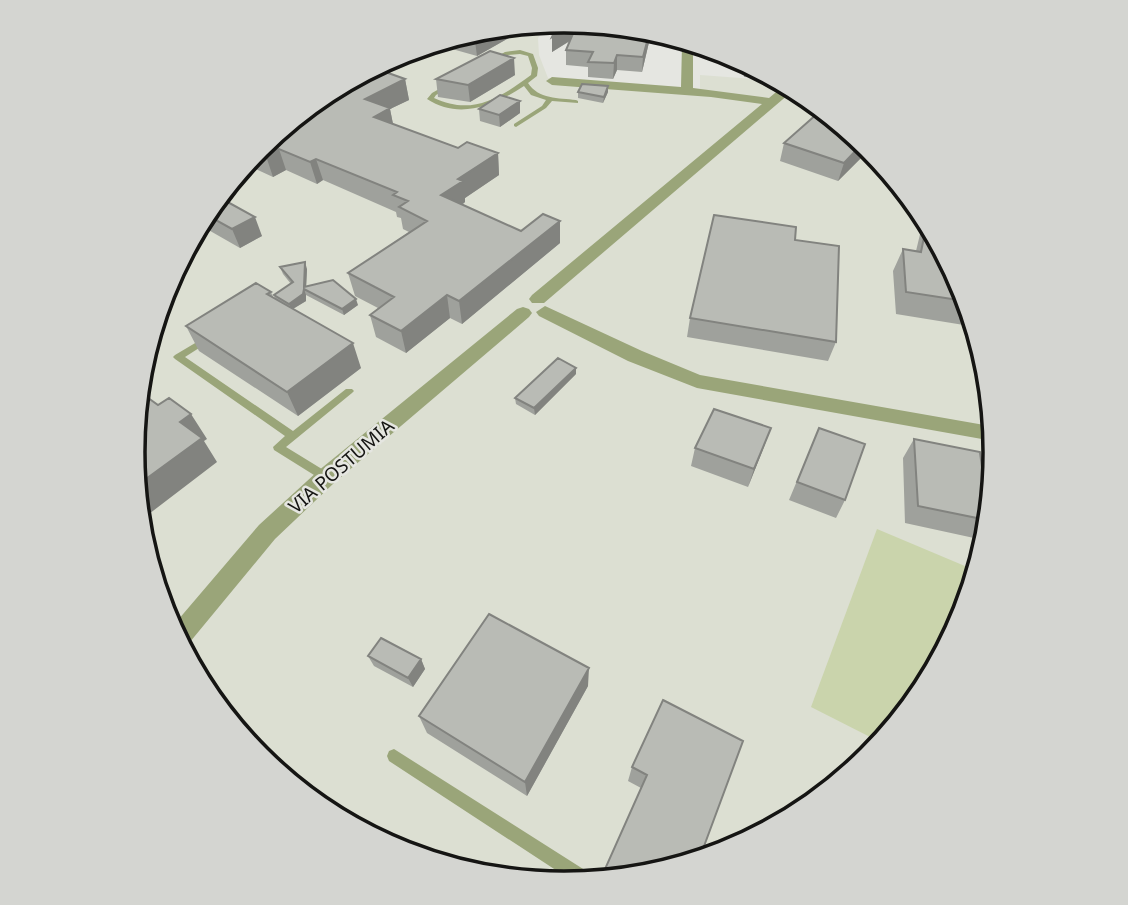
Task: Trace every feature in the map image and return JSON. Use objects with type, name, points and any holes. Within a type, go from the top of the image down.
[{"type":"street","points":[[687,52],[687,91]]},
{"type":"street","points":[[545,80],[687,91],[772,102]]},
{"type":"street","name":"VIA POSTUMIA","points":[[185,631],[267,532],[326,477],[535,308],[782,94]]},
{"type":"street","points":[[535,308],[635,356],[697,381],[982,432]]},
{"type":"lane","points":[[545,80],[527,82],[478,109],[451,108],[429,98],[511,52],[531,55],[535,68],[534,76],[527,82],[527,88],[537,96],[576,102]]},
{"type":"lane","points":[[516,125],[544,107],[550,99]]},
{"type":"lane","points":[[221,329],[178,357],[293,436]]},
{"type":"lane","points":[[326,477],[278,447],[349,391]]},
{"type":"lane","points":[[394,755],[571,872]]},
{"type":"shaded area","points":[[542,34],[538,38],[539,55],[548,78],[700,90],[700,75],[755,79],[819,120],[860,156],[897,197],[940,267],[969,344],[980,398],[982,425],[980,507],[961,587],[927,662],[897,708],[879,729],[819,785],[774,816],[749,829],[699,850],[673,857],[646,864],[591,871],[509,868],[429,850],[354,816],[288,768],[231,708],[188,638],[159,561],[148,507],[146,480],[148,398],[167,318],[201,243],[231,197],[249,176],[309,120],[354,89],[379,76],[429,55],[455,48],[482,41]]},
{"type":"green space","points":[[877,529],[967,567],[951,613],[927,662],[897,708],[871,737],[811,707]]},
{"type":"building","points":[[573,33],[647,41],[643,57],[617,55],[614,63],[588,62],[593,52],[566,50]]},
{"type":"building","points":[[490,51],[514,58],[468,85],[436,79]]},
{"type":"building","points":[[387,73],[405,79],[365,99],[390,108],[374,117],[458,148],[467,142],[498,153],[458,179],[463,181],[441,195],[521,231],[543,214],[560,221],[459,301],[447,295],[401,331],[370,315],[394,297],[348,273],[427,221],[399,207],[408,201],[393,195],[397,192],[316,159],[310,162],[279,149],[271,154],[331,104]]},
{"type":"building","points":[[582,84],[608,86],[604,97],[578,92]]},
{"type":"building","points":[[500,95],[520,101],[499,115],[479,109]]},
{"type":"building","points":[[814,116],[855,151],[844,163],[784,143]]},
{"type":"building","points":[[228,202],[255,217],[232,229],[215,220]]},
{"type":"building","points":[[714,215],[796,227],[795,240],[839,246],[836,342],[690,318]]},
{"type":"building","points":[[924,238],[954,299],[906,292],[903,249],[921,252]]},
{"type":"building","points":[[305,262],[304,287],[333,280],[356,299],[342,309],[304,289],[303,294],[289,304],[274,295],[293,282],[280,267]]},
{"type":"building","points":[[256,283],[271,292],[267,294],[353,343],[287,392],[186,326]]},
{"type":"building","points":[[558,358],[576,368],[534,408],[515,398]]},
{"type":"building","points":[[148,398],[158,405],[169,398],[191,414],[180,422],[202,438],[146,479]]},
{"type":"building","points":[[714,409],[771,428],[754,469],[695,448]]},
{"type":"building","points":[[819,428],[865,444],[845,500],[797,482]]},
{"type":"building","points":[[914,439],[980,452],[982,470],[978,518],[918,506]]},
{"type":"building","points":[[489,614],[589,668],[525,782],[419,716]]},
{"type":"building","points":[[381,638],[421,659],[408,678],[368,656]]},
{"type":"building","points":[[663,700],[743,741],[703,848],[646,864],[606,869],[647,775],[632,767]]}]
